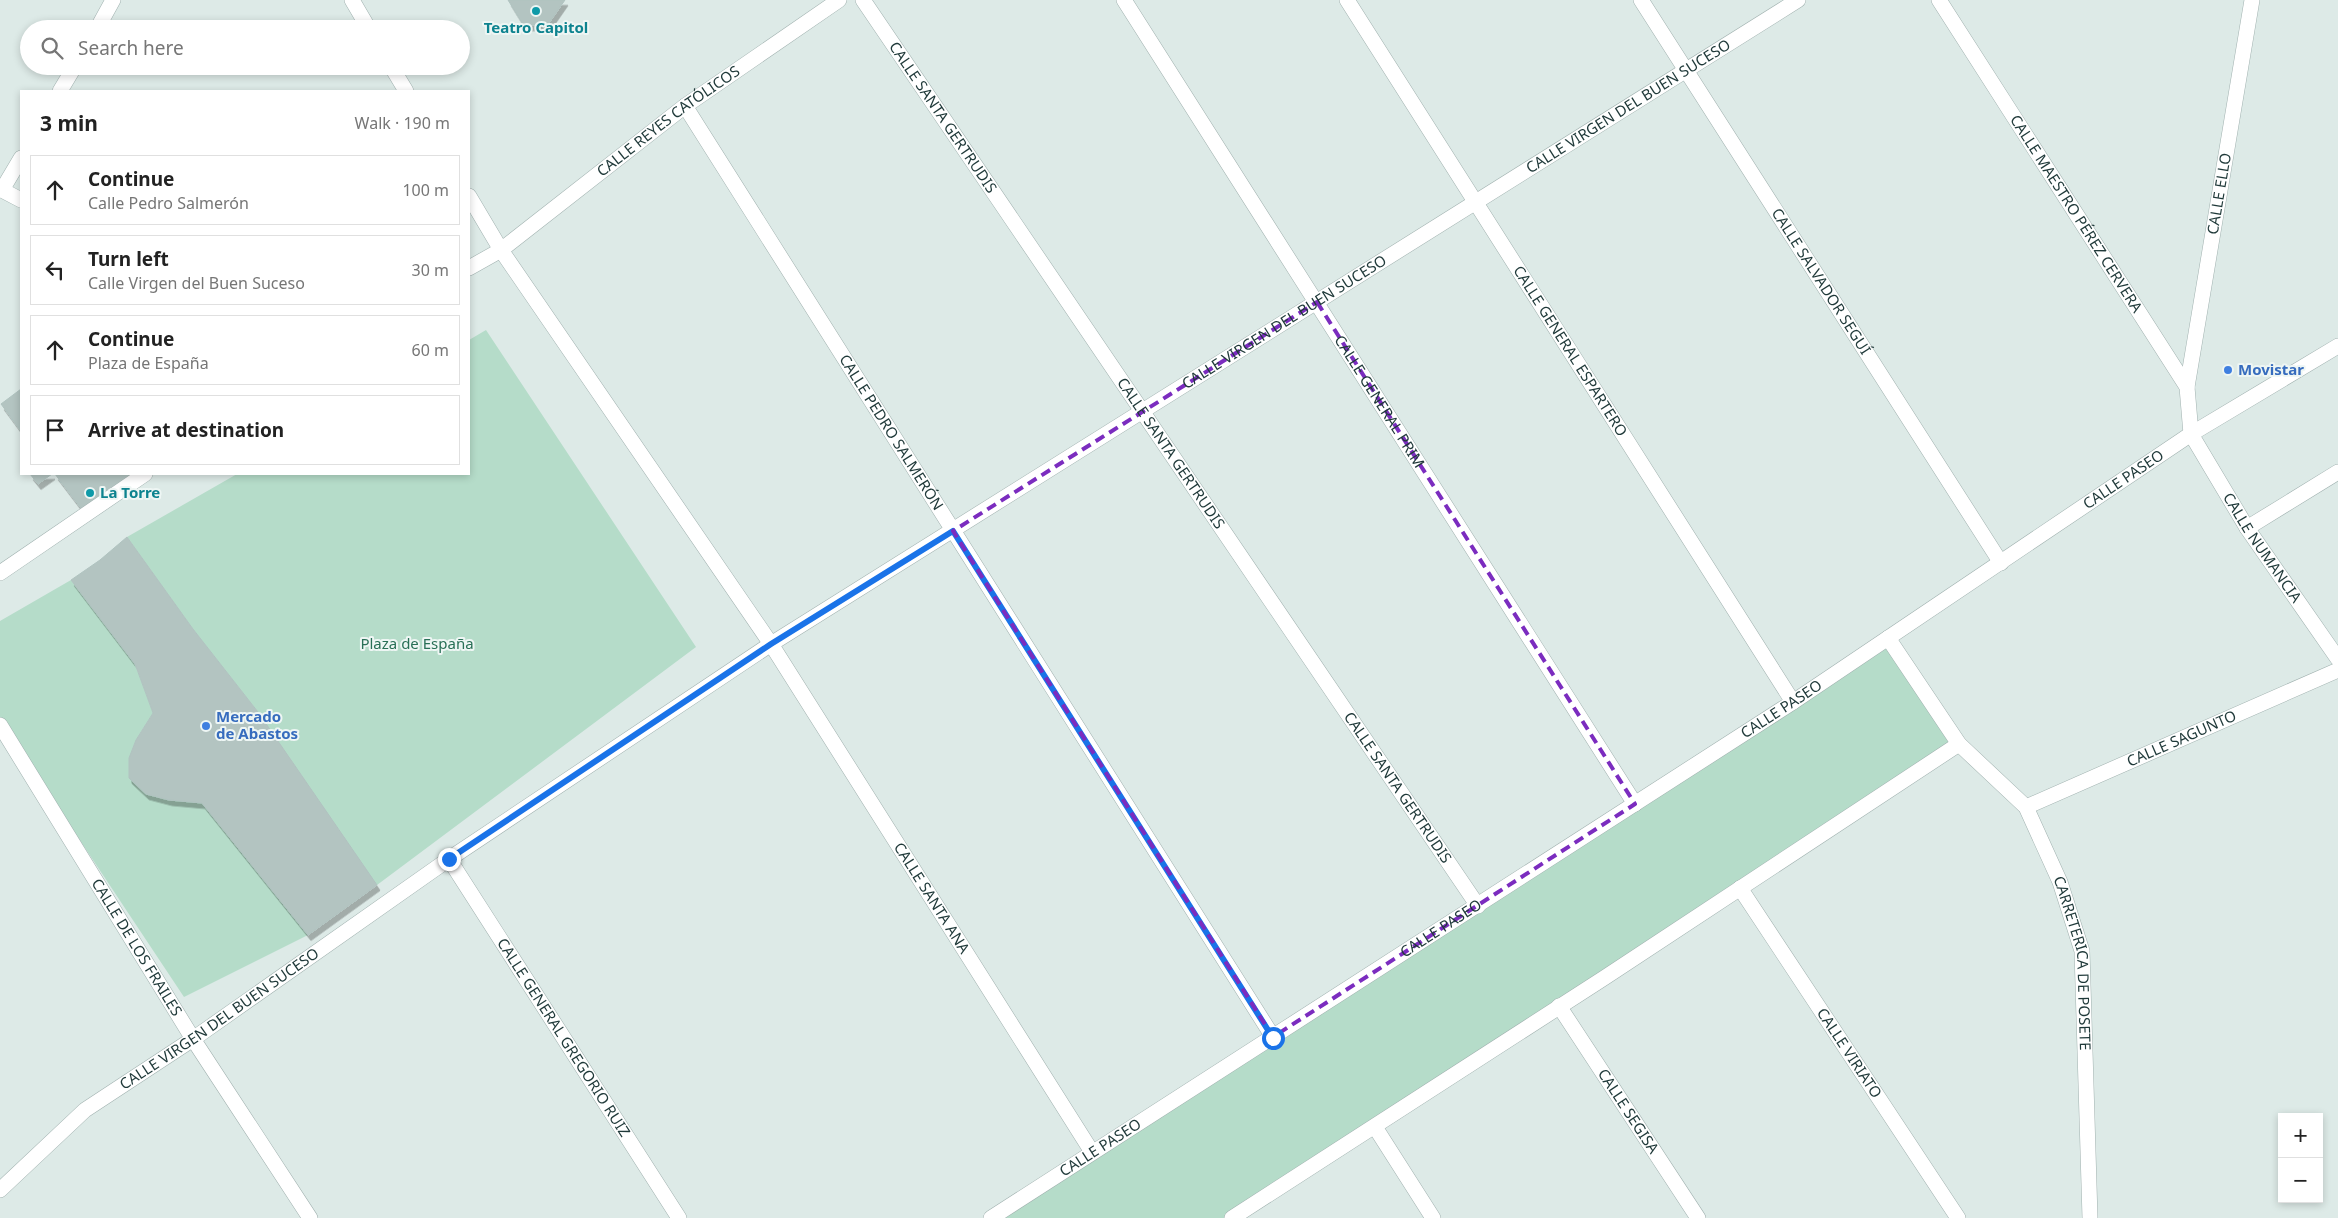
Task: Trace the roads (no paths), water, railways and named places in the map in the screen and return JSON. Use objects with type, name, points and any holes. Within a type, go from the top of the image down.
[{"type":"street","points":[[102,20],[113,0]]},
{"type":"street","points":[[352,0],[364,20]]},
{"type":"street","name":"CALLE REYES CATÓLICOS","points":[[501,250],[685,106],[839,0]]},
{"type":"street","name":"CALLE SANTA GERTRUDIS","points":[[863,0],[1478,906]]},
{"type":"street","name":"CALLE GENERAL PRIM","points":[[1124,0],[1635,804]]},
{"type":"street","name":"CALLE GENERAL ESPARTERO","points":[[1347,0],[1793,702]]},
{"type":"street","name":"CALLE SALVADOR SEGUÍ","points":[[1641,0],[2000,563]]},
{"type":"street","name":"CALLE VIRGEN DEL BUEN SUCESO","points":[[771,644],[1798,0]]},
{"type":"street","name":"CALLE MAESTRO PÉREZ CERVERA","points":[[1938,0],[2187,387],[2191,434]]},
{"type":"street","name":"CALLE ELLO","points":[[2187,387],[2252,0]]},
{"type":"street","points":[[61,90],[70,75]]},
{"type":"street","points":[[397,75],[405,90]]},
{"type":"street","name":"CALLE PEDRO SALMERÓN","points":[[685,106],[1273,1038]]},
{"type":"street","points":[[20,160],[1,189],[20,199]]},
{"type":"street","points":[[449,859],[771,644],[501,250],[470,198]]},
{"type":"street","points":[[470,267],[501,250]]},
{"type":"street","name":"CALLE PASEO","points":[[991,1218],[1793,702],[2191,434],[2338,346]]},
{"type":"street","name":"CALLE NUMANCIA","points":[[2191,434],[2247,528],[2338,659]]},
{"type":"street","points":[[2247,528],[2338,472]]},
{"type":"street","points":[[0,573],[144,475]]},
{"type":"street","points":[[1232,1218],[1375,1127],[1959,744],[1888,638]]},
{"type":"street","name":"CALLE SANTA ANA","points":[[771,644],[1092,1152]]},
{"type":"street","name":"CALLE SAGUNTO","points":[[2026,807],[2338,670]]},
{"type":"street","name":"CALLE DE LOS FRAILES","points":[[0,725],[193,1039],[310,1218]]},
{"type":"street","name":"CARRETERICA DE POSETE","points":[[1959,744],[2026,807],[2060,882],[2082,951],[2090,1218]]},
{"type":"street","name":"CALLE VIRGEN DEL BUEN SUCESO","points":[[0,1190],[86,1110],[193,1039],[449,859]]},
{"type":"street","name":"CALLE GENERAL GREGORIO RUIZ","points":[[449,859],[679,1218]]},
{"type":"street","name":"CALLE VIRIATO","points":[[1740,888],[1958,1218]]},
{"type":"street","name":"CALLE SEGISA","points":[[1558,1006],[1698,1218]]},
{"type":"street","points":[[1375,1127],[1433,1218]]},
{"type":"place","name":"Teatro Capitol","points":[[536,11]]},
{"type":"place","name":"Movistar","points":[[2228,370]]},
{"type":"place","name":"La Torre","points":[[90,493]]},
{"type":"place","name":"Mercado de Abastos","points":[[206,726]]},
{"type":"park label","name":"Plaza de España","points":[[417,644]]}]
